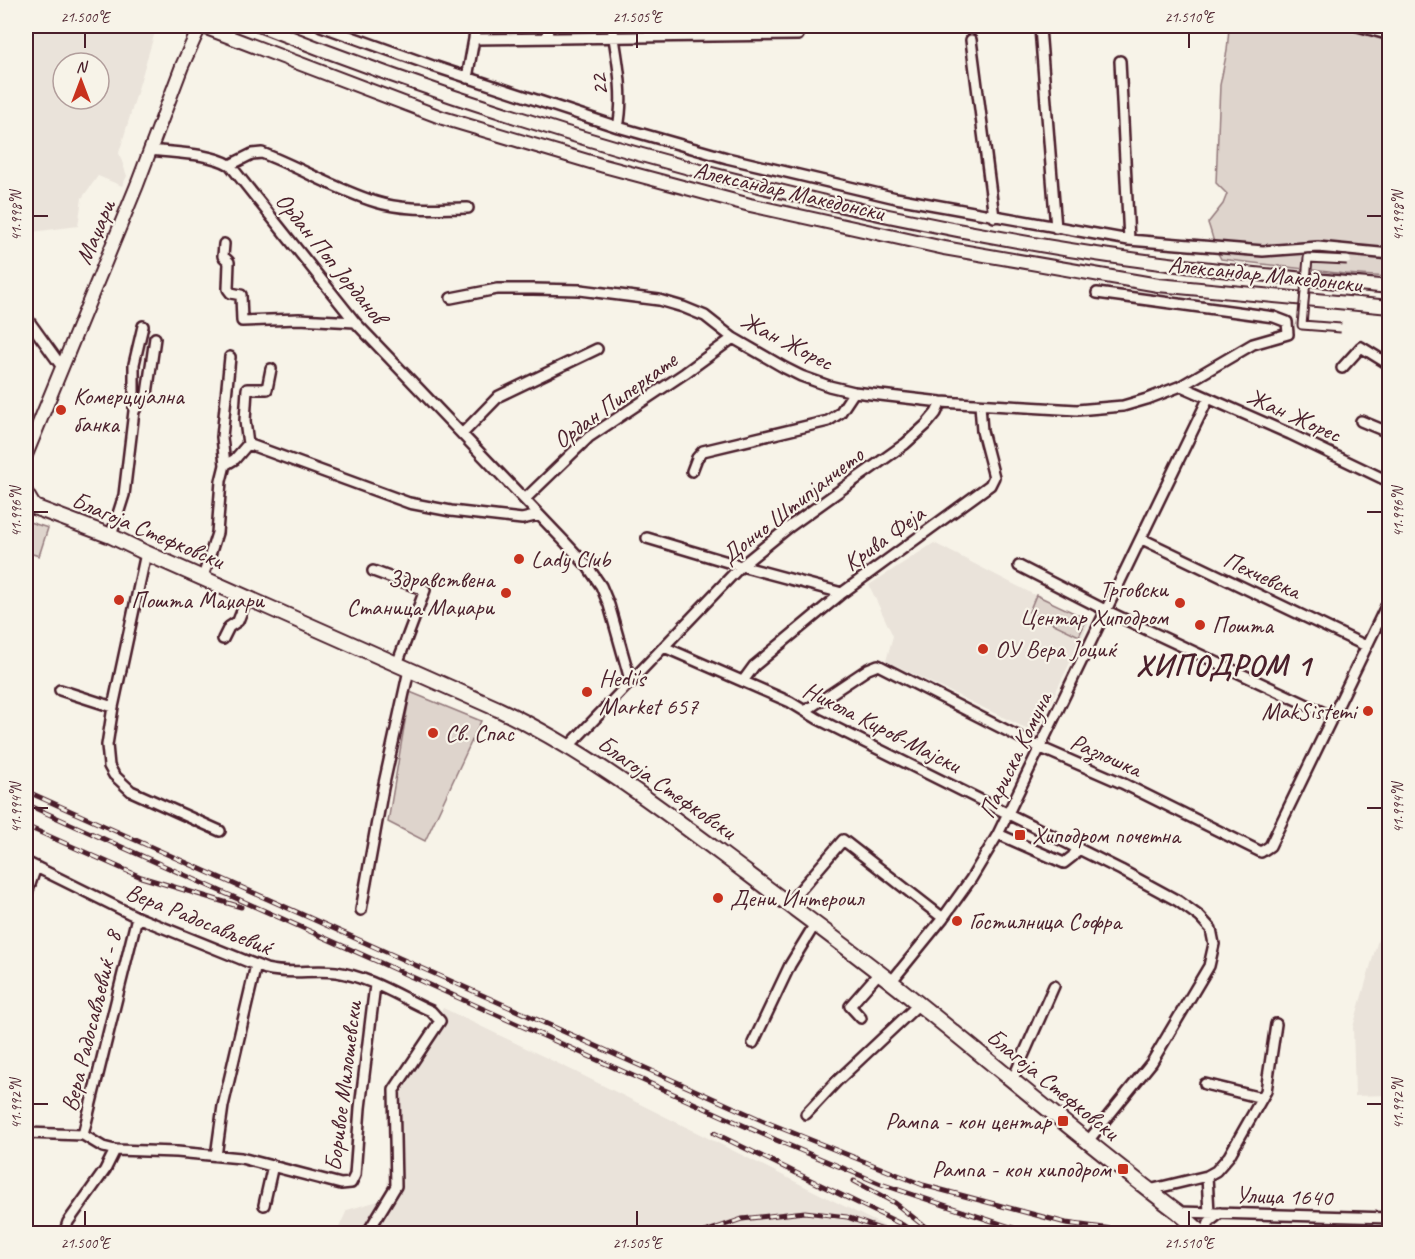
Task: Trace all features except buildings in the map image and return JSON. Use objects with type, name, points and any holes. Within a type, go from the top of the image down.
[{"type":"main road","name":"Благоја Стефковски","points":[[30,506],[111,536],[516,717],[569,746],[640,793],[789,903],[919,1004],[1204,1233]]},
{"type":"street","name":"Маџари","points":[[26,455],[200,26]]},
{"type":"street","name":"Александар Македонски","points":[[200,26],[442,118],[750,206],[944,248],[1158,285],[1389,307]]},
{"type":"street","name":"Александар Македонски","points":[[261,26],[440,92],[542,126],[664,162],[785,192],[1070,250],[1222,271],[1389,287]]},
{"type":"street","points":[[321,26],[467,78],[618,127],[805,177],[896,198],[1129,240],[1263,251],[1318,248],[1389,254]]},
{"type":"street","points":[[547,26],[548,38]]},
{"type":"street","name":"22","points":[[612,26],[620,92],[618,127]]},
{"type":"street","points":[[738,26],[739,36]]},
{"type":"street","name":"22","points":[[467,78],[475,34],[614,39],[798,35],[801,26]]},
{"type":"street","points":[[1041,26],[1056,228]]},
{"type":"street","points":[[1358,26],[1389,35]]},
{"type":"street","points":[[970,40],[994,217]]},
{"type":"street","points":[[1120,61],[1129,240]]},
{"type":"street","points":[[150,150],[223,160],[230,165],[252,154],[262,153],[376,202],[422,208],[468,207]]},
{"type":"street","name":"Ордан Поп Јорданов","points":[[230,165],[356,322],[588,567],[601,586],[609,605],[631,682]]},
{"type":"street","points":[[224,244],[223,256],[229,262],[228,289],[231,293],[241,295],[242,321],[299,319],[356,322]]},
{"type":"street","points":[[1341,328],[1302,325],[1308,258],[1347,260]]},
{"type":"street","name":"Жан Жорес","points":[[451,298],[497,289],[533,289],[580,290],[659,300],[705,316],[734,338],[801,376],[854,392],[941,402],[1077,410],[1123,406],[1181,386],[1253,344],[1287,334],[1287,322],[1274,318],[1097,293]]},
{"type":"street","points":[[26,317],[62,367]]},
{"type":"street","points":[[111,536],[124,495],[134,411],[134,364],[143,326]]},
{"type":"street","points":[[134,411],[147,394],[155,338]]},
{"type":"street","name":"Ордан Пиперкате","points":[[525,499],[589,437],[734,338]]},
{"type":"street","points":[[1342,368],[1361,347],[1389,365]]},
{"type":"street","points":[[462,434],[499,396],[597,350]]},
{"type":"street","points":[[203,577],[217,533],[221,481],[225,465],[222,437],[230,357]]},
{"type":"street","points":[[225,465],[235,459],[248,444],[245,421],[247,389],[267,389],[271,369]]},
{"type":"street","name":"Жан Жорес","points":[[1181,386],[1290,434],[1389,482]]},
{"type":"street","points":[[692,471],[703,450],[835,418],[854,392]]},
{"type":"street","name":"Париска Комуна","points":[[861,1018],[850,1006],[885,978],[943,918],[971,879],[998,834],[1208,399]]},
{"type":"street","name":"Дончо Штипјанчето","points":[[569,746],[741,566],[780,533],[905,444],[926,425],[936,413],[941,402]]},
{"type":"street","name":"Крива Феја","points":[[743,681],[754,666],[842,593],[993,481],[994,477],[982,430],[980,405]]},
{"type":"street","points":[[1361,421],[1389,434]]},
{"type":"street","points":[[248,444],[410,503],[452,511],[522,519],[539,515]]},
{"type":"street","points":[[26,492],[30,506]]},
{"type":"street","points":[[647,538],[842,593]]},
{"type":"street","name":"Пехчевска","points":[[1142,539],[1366,646]]},
{"type":"street","points":[[146,553],[113,707],[107,756],[109,766],[114,775],[131,791],[220,831]]},
{"type":"street","points":[[1019,566],[1107,611],[1333,717],[1389,597]]},
{"type":"street","points":[[361,910],[384,788],[403,667],[425,590],[373,571]]},
{"type":"street","points":[[223,639],[229,627],[238,621],[247,598]]},
{"type":"street","name":"Никола Киров-Мајски","points":[[664,647],[790,702],[1078,848],[1178,901],[1200,917],[1211,929],[1214,944],[1209,966],[1152,1062],[1088,1141]]},
{"type":"street","name":"Разлошка","points":[[805,711],[868,669],[878,665],[1039,747],[1122,783],[1257,851],[1267,850],[1333,717]]},
{"type":"street","points":[[60,690],[113,707]]},
{"type":"street","points":[[998,834],[1064,863],[1073,856],[1078,848]]},
{"type":"street","points":[[789,903],[843,840],[943,918]]},
{"type":"street","name":"Вера Радосављевиќ","points":[[26,862],[137,917],[256,965],[278,972],[333,971],[359,976],[431,1011],[440,1021],[394,1090],[396,1186],[368,1232]]},
{"type":"street","points":[[26,896],[36,867]]},
{"type":"street","name":"Вера Радосављевиќ - 8","points":[[83,1135],[137,917]]},
{"type":"street","points":[[753,1043],[789,965],[815,924]]},
{"type":"street","points":[[216,1156],[223,1106],[256,965]]},
{"type":"street","name":"Боривое Милошевски","points":[[26,1133],[83,1135],[103,1147],[115,1150],[177,1152],[241,1158],[341,1184],[351,1183],[354,1179],[375,985]]},
{"type":"street","points":[[1012,1081],[1054,986]]},
{"type":"street","points":[[806,1114],[836,1082],[919,1004]]},
{"type":"street","points":[[1149,1190],[1207,1176],[1216,1171],[1229,1156],[1269,1082],[1276,1024]]},
{"type":"street","points":[[1205,1084],[1262,1098]]},
{"type":"street","points":[[64,1233],[68,1222],[105,1170],[115,1150]]},
{"type":"street","points":[[264,1205],[273,1166]]},
{"type":"street","points":[[1207,1176],[1209,1213]]},
{"type":"street","name":"Улица 1640","points":[[1178,1212],[1389,1218]]},
{"type":"street","points":[[1204,1233],[1209,1222],[1220,1213]]},
{"type":"shaded area","points":[[26,26],[140,26],[155,32],[119,153],[127,176],[122,186],[98,176],[82,198],[78,226],[32,232],[26,241]]},
{"type":"shaded area","points":[[1236,26],[1366,26],[1389,31],[1389,277],[1221,259],[1208,223],[1223,204],[1227,194],[1216,183],[1220,85],[1229,28]]},
{"type":"shaded area","points":[[26,521],[48,528],[39,556],[26,552]]},
{"type":"shaded area","name":"ОУ Вера Јоциќ","points":[[934,543],[1089,623],[1036,733],[886,661],[893,636],[869,585]]},
{"type":"shaded area","points":[[1036,595],[1087,619],[1079,636],[1029,612]]},
{"type":"shaded area","points":[[410,692],[481,721],[425,841],[388,822]]},
{"type":"shaded area","points":[[1389,921],[1389,1095],[1355,1096],[1353,1027],[1383,922]]},
{"type":"shaded area","points":[[443,1008],[886,1227],[881,1234],[336,1234],[347,1210],[385,1199],[402,1076]]},
{"type":"railway","points":[[26,791],[766,1122],[923,1185],[1066,1223],[1150,1234]]},
{"type":"railway","points":[[26,804],[776,1140],[881,1184],[1031,1234]]},
{"type":"railway","points":[[26,826],[141,877],[241,907]]},
{"type":"railway","points":[[714,1133],[903,1225],[915,1234]]},
{"type":"railway","points":[[854,1181],[895,1203],[934,1234]]},
{"type":"railway","points":[[699,1234],[742,1219],[805,1212],[847,1217],[894,1234]]},
{"type":"place","name":"Комерцијална банка","points":[[61,410]]},
{"type":"place","name":"Lady Club","points":[[519,559]]},
{"type":"place","name":"Здравствена Станица Маџари","points":[[506,593]]},
{"type":"place","name":"Пошта Маџари","points":[[119,600]]},
{"type":"place","name":"Трговски Центар Хиподром","points":[[1180,603]]},
{"type":"place","name":"Пошта","points":[[1200,625]]},
{"type":"place","name":"ОУ Вера Јоциќ","points":[[983,649]]},
{"type":"place","name":"Hedi's Market 657","points":[[587,692]]},
{"type":"place","name":"MakSistemi","points":[[1368,711]]},
{"type":"place","name":"Св. Спас","points":[[433,733]]},
{"type":"place","name":"Хиподром почетна","points":[[1020,835]]},
{"type":"place","name":"Дени Интероил","points":[[718,898]]},
{"type":"place","name":"Гостилница Софра","points":[[957,921]]},
{"type":"place","name":"Рампа - кон центар","points":[[1063,1121]]},
{"type":"place","name":"Рампа - кон хиподром","points":[[1123,1169]]},
{"type":"district","name":"ХИПОДРОМ 1","points":[[1224,665]]}]
